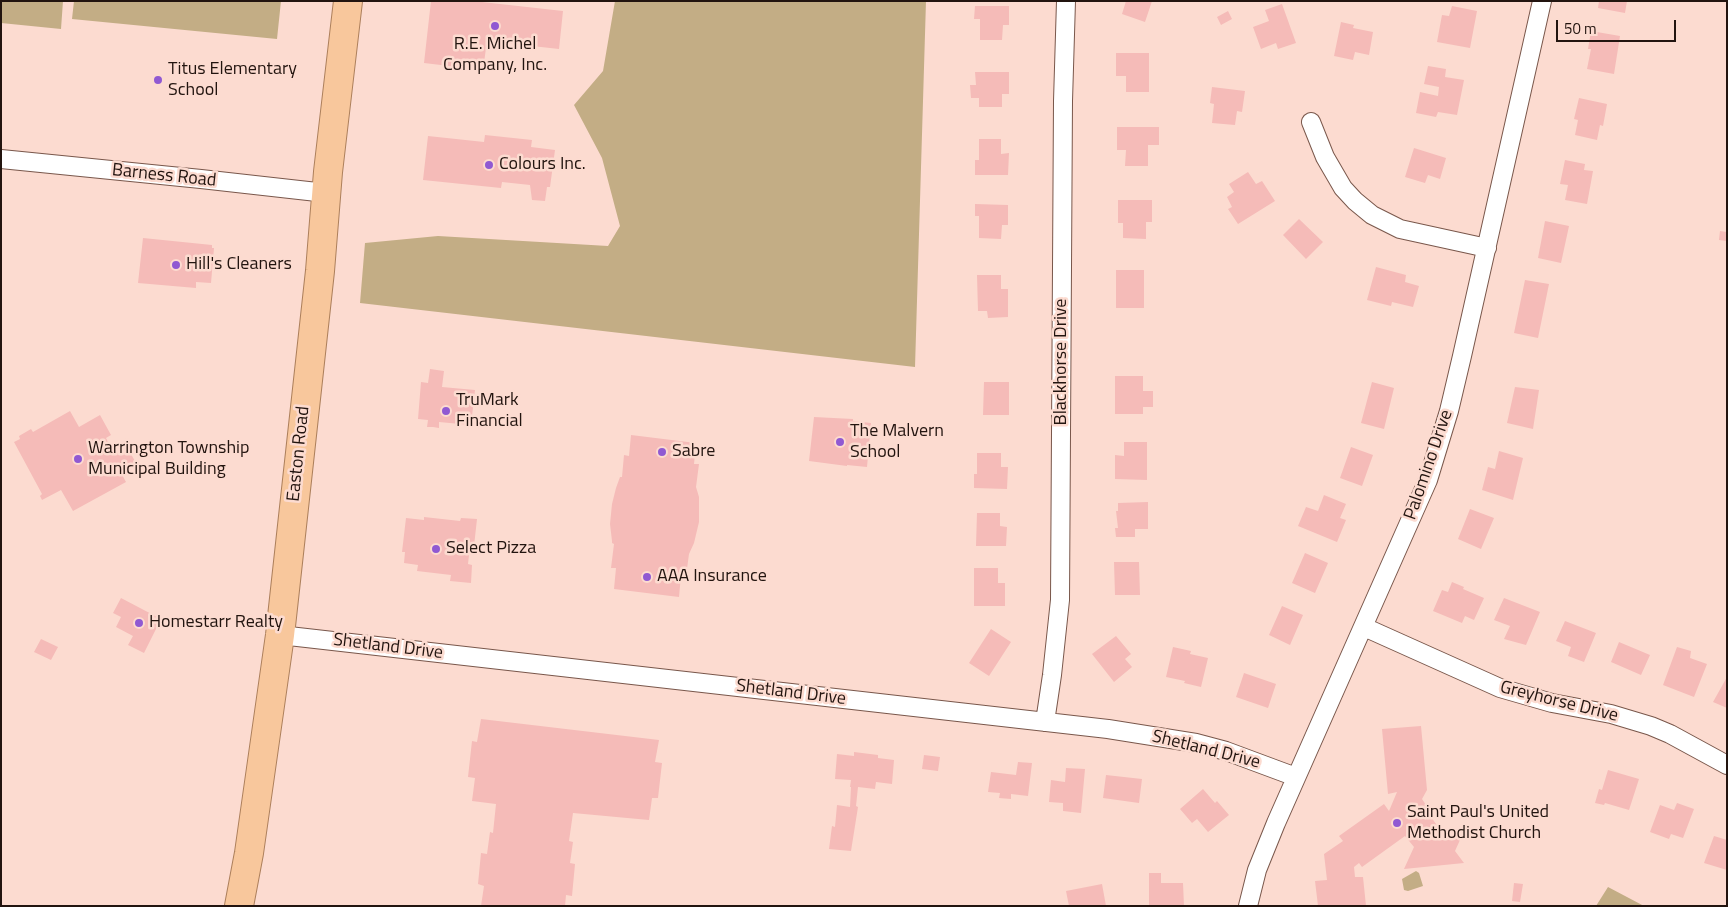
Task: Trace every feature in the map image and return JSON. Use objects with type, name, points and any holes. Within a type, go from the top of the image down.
[{"type":"highway","name":"Easton Road","points":[[239,906],[249,853],[280,634],[348,1]]},
{"type":"street","name":"Blackhorse Drive","points":[[1045,722],[1060,600],[1063,101],[1066,1]]},
{"type":"street","name":"Palomino Drive","points":[[1248,906],[1257,870],[1296,777],[1428,480],[1449,411],[1542,1]]},
{"type":"street","points":[[1311,122],[1325,157],[1343,188],[1372,215],[1400,229],[1487,248]]},
{"type":"street","name":"Barness Road","points":[[1,159],[326,193]]},
{"type":"street","name":"Greyhorse Drive","points":[[1364,627],[1500,688],[1552,703],[1611,714],[1651,726],[1670,734],[1727,765]]},
{"type":"street","name":"Shetland Drive","points":[[280,634],[1137,733],[1196,743],[1243,757],[1296,777]]},
{"type":"shaded area","points":[[1,1],[63,1],[61,29],[1,23]]},
{"type":"shaded area","points":[[74,1],[281,1],[277,39],[72,19]]},
{"type":"shaded area","points":[[615,1],[926,1],[915,367],[360,303],[365,243],[438,236],[608,246],[620,226],[602,158],[574,105],[603,71]]},
{"type":"shaded area","points":[[1416,871],[1419,873],[1423,886],[1408,891],[1404,890],[1402,879]]},
{"type":"shaded area","points":[[1608,887],[1644,906],[1596,906]]},
{"type":"building","name":"R.E. Michel Company, Inc.","points":[[431,1],[473,1],[563,11],[559,49],[487,41],[483,70],[424,63]]},
{"type":"building","points":[[1126,1],[1152,1],[1145,22],[1122,14]]},
{"type":"building","points":[[1599,1],[1627,1],[1625,13],[1598,8]]},
{"type":"building","points":[[1282,4],[1296,43],[1278,49],[1276,43],[1261,49],[1253,27],[1269,21],[1265,10]]},
{"type":"building","points":[[975,6],[1009,6],[1009,25],[1003,25],[1002,40],[980,40],[980,19],[974,19]]},
{"type":"building","points":[[1452,6],[1477,11],[1470,48],[1437,42],[1442,15],[1449,16]]},
{"type":"building","points":[[1228,11],[1232,19],[1221,25],[1217,17]]},
{"type":"building","points":[[1341,22],[1354,25],[1353,28],[1373,32],[1369,55],[1355,52],[1353,60],[1334,56]]},
{"type":"building","points":[[1591,31],[1620,36],[1614,74],[1587,69],[1591,49],[1588,49]]},
{"type":"building","points":[[1116,53],[1149,53],[1149,92],[1126,92],[1126,76],[1116,76]]},
{"type":"building","points":[[1428,66],[1446,69],[1445,77],[1464,80],[1457,115],[1438,112],[1436,117],[1416,113],[1420,92],[1438,96],[1439,87],[1424,84]]},
{"type":"building","points":[[975,72],[1009,72],[1009,94],[1002,94],[1002,107],[979,107],[979,98],[971,98],[970,85],[976,85]]},
{"type":"building","points":[[1212,87],[1245,91],[1242,112],[1237,111],[1235,125],[1212,123],[1214,104],[1210,103]]},
{"type":"building","points":[[1579,98],[1607,104],[1603,126],[1600,125],[1597,140],[1575,135],[1578,120],[1574,119]]},
{"type":"building","points":[[1117,127],[1159,127],[1159,145],[1148,145],[1148,166],[1125,166],[1126,150],[1117,150]]},
{"type":"building","name":"Colours Inc.","points":[[485,135],[532,140],[531,147],[555,150],[550,187],[547,187],[545,201],[532,200],[530,185],[502,182],[501,188],[423,180],[428,136],[484,142]]},
{"type":"building","points":[[979,139],[1001,139],[1001,154],[1009,153],[1008,175],[975,175],[975,160],[979,160]]},
{"type":"building","points":[[1414,148],[1446,158],[1440,179],[1428,175],[1425,183],[1405,177]]},
{"type":"building","points":[[1565,160],[1585,164],[1584,170],[1593,171],[1587,204],[1565,200],[1568,185],[1560,184]]},
{"type":"building","points":[[1248,172],[1256,184],[1262,181],[1275,201],[1238,224],[1228,209],[1232,207],[1227,197],[1234,192],[1229,184]]},
{"type":"building","points":[[1118,200],[1152,200],[1152,222],[1146,222],[1146,239],[1123,238],[1123,223],[1118,223]]},
{"type":"building","points":[[975,204],[1008,205],[1008,225],[1002,225],[1001,239],[979,238],[979,216],[975,216]]},
{"type":"building","points":[[1299,219],[1323,242],[1306,259],[1283,235]]},
{"type":"building","points":[[1545,221],[1569,226],[1561,263],[1538,258]]},
{"type":"building","points":[[1720,231],[1727,232],[1727,241],[1719,240]]},
{"type":"building","name":"Hill's Cleaners","points":[[143,238],[212,245],[212,248],[214,248],[211,283],[196,282],[196,288],[138,283]]},
{"type":"building","points":[[1376,267],[1406,275],[1405,282],[1419,286],[1413,307],[1392,302],[1391,306],[1367,300]]},
{"type":"building","points":[[1116,270],[1144,270],[1144,308],[1116,308]]},
{"type":"building","points":[[977,275],[1001,275],[1001,289],[1008,289],[1008,317],[988,318],[987,311],[978,311]]},
{"type":"building","points":[[1525,280],[1549,284],[1538,338],[1514,333]]},
{"type":"building","name":"TruMark Financial","points":[[430,369],[444,371],[442,387],[475,390],[471,425],[439,422],[439,428],[427,427],[428,420],[418,419],[421,382],[428,383]]},
{"type":"building","points":[[1115,376],[1143,376],[1143,391],[1153,391],[1153,407],[1143,407],[1143,414],[1115,414]]},
{"type":"building","points":[[984,382],[1009,382],[1009,415],[983,415]]},
{"type":"building","points":[[1372,382],[1394,388],[1384,429],[1361,423]]},
{"type":"building","points":[[1515,387],[1539,390],[1533,429],[1507,423]]},
{"type":"building","name":"Warrington Township Municipal Building","points":[[70,411],[79,427],[100,415],[111,435],[106,438],[114,454],[127,447],[136,463],[120,471],[126,482],[73,511],[61,490],[42,500],[40,496],[42,494],[14,442],[20,439],[19,436],[31,429],[33,432]]},
{"type":"building","name":"The Malvern School","points":[[814,417],[853,419],[853,421],[871,423],[867,467],[809,461]]},
{"type":"building","points":[[631,435],[696,443],[694,464],[699,464],[696,487],[699,497],[699,522],[689,554],[686,576],[681,575],[679,597],[614,589],[616,568],[611,568],[614,544],[612,543],[610,524],[612,504],[620,477],[622,477],[624,455],[629,456]]},
{"type":"building","points":[[1124,442],[1147,442],[1147,480],[1115,479],[1115,455],[1124,456]]},
{"type":"building","points":[[1351,447],[1373,455],[1362,486],[1340,478]]},
{"type":"building","points":[[1499,451],[1523,458],[1513,500],[1482,490],[1488,467],[1495,469]]},
{"type":"building","points":[[977,453],[1001,453],[1001,467],[1008,467],[1007,489],[974,488],[974,474],[977,474]]},
{"type":"building","points":[[1324,495],[1346,504],[1340,518],[1346,520],[1337,542],[1298,526],[1306,507],[1318,511]]},
{"type":"building","points":[[1148,502],[1148,529],[1135,529],[1135,537],[1116,537],[1115,528],[1118,528],[1116,511],[1118,511],[1118,503]]},
{"type":"building","points":[[1470,509],[1494,518],[1481,549],[1458,539]]},
{"type":"building","points":[[977,513],[1000,513],[1000,526],[1007,527],[1006,546],[976,546]]},
{"type":"building","name":"Select Pizza","points":[[424,517],[460,521],[461,518],[477,519],[474,546],[470,546],[468,564],[472,565],[471,583],[450,581],[451,575],[417,571],[418,565],[404,563],[405,552],[402,552],[406,518],[424,520]]},
{"type":"building","points":[[1305,553],[1328,563],[1315,593],[1292,583]]},
{"type":"building","points":[[1114,562],[1139,562],[1140,595],[1115,595]]},
{"type":"building","points":[[974,568],[998,568],[998,583],[1005,583],[1005,606],[974,606]]},
{"type":"building","points":[[1452,582],[1484,598],[1474,620],[1465,616],[1462,623],[1433,611],[1442,590],[1448,592]]},
{"type":"building","name":"Homestarr Realty","points":[[121,598],[161,619],[144,653],[128,645],[133,636],[116,627],[121,617],[113,613]]},
{"type":"building","points":[[1504,598],[1540,612],[1526,645],[1504,639],[1510,626],[1494,620]]},
{"type":"building","points":[[1282,606],[1303,615],[1290,645],[1269,635]]},
{"type":"building","points":[[1565,621],[1596,633],[1584,662],[1568,656],[1571,647],[1556,641]]},
{"type":"building","points":[[991,629],[1011,642],[989,676],[969,663]]},
{"type":"building","points":[[1116,636],[1131,654],[1125,659],[1132,667],[1114,682],[1092,654]]},
{"type":"building","points":[[41,639],[58,647],[51,660],[34,652]]},
{"type":"building","points":[[1619,642],[1650,655],[1641,675],[1611,662]]},
{"type":"building","points":[[1173,647],[1191,651],[1190,654],[1208,658],[1201,687],[1166,677]]},
{"type":"building","points":[[1677,647],[1691,651],[1690,658],[1707,664],[1694,697],[1663,685]]},
{"type":"building","points":[[1244,673],[1276,684],[1268,708],[1236,697]]},
{"type":"building","points":[[1727,677],[1727,708],[1713,702]]},
{"type":"building","points":[[481,719],[659,740],[655,762],[662,763],[658,798],[652,798],[649,820],[573,813],[569,841],[573,842],[570,863],[575,864],[572,896],[566,895],[565,906],[481,906],[484,886],[478,884],[481,853],[487,854],[490,832],[493,833],[496,804],[472,801],[475,778],[468,777],[472,741],[477,742]]},
{"type":"building","name":"Saint Paul's United Methodist Church","points":[[1421,726],[1427,790],[1422,799],[1430,811],[1429,814],[1443,834],[1464,831],[1455,851],[1464,863],[1404,869],[1414,847],[1405,836],[1362,867],[1359,863],[1354,867],[1355,877],[1363,877],[1366,906],[1318,906],[1315,881],[1327,880],[1324,854],[1343,841],[1339,836],[1384,804],[1389,811],[1397,792],[1388,794],[1382,729]]},
{"type":"building","points":[[854,752],[878,755],[878,758],[894,760],[892,784],[876,782],[875,789],[858,787],[856,806],[858,807],[851,851],[829,849],[832,826],[835,827],[837,805],[850,807],[851,780],[835,779],[837,754],[854,756]]},
{"type":"building","points":[[924,755],[940,757],[938,771],[922,769]]},
{"type":"building","points":[[1018,762],[1032,763],[1028,796],[1011,794],[1011,799],[999,798],[1000,793],[988,792],[991,772],[1016,775]]},
{"type":"building","points":[[1066,768],[1085,769],[1081,813],[1063,811],[1063,803],[1049,802],[1051,780],[1065,782]]},
{"type":"building","points":[[1608,770],[1639,779],[1629,810],[1605,803],[1604,805],[1595,803],[1599,789],[1602,790]]},
{"type":"building","points":[[1106,775],[1142,779],[1139,803],[1103,798]]},
{"type":"building","points":[[1203,789],[1229,815],[1208,832],[1197,819],[1192,823],[1180,809]]},
{"type":"building","points":[[1677,803],[1694,809],[1683,838],[1671,834],[1669,839],[1650,832],[1660,805],[1674,810]]},
{"type":"building","points":[[1714,836],[1727,840],[1727,870],[1704,863]]},
{"type":"building","points":[[1149,873],[1161,873],[1161,883],[1183,883],[1184,906],[1149,906]]},
{"type":"building","points":[[1514,883],[1523,884],[1520,902],[1512,901]]},
{"type":"building","points":[[1102,884],[1106,906],[1069,906],[1066,891]]},
{"type":"place","name":"R.E. Michel Company, Inc.","points":[[495,26]]},
{"type":"place","name":"Titus Elementary School","points":[[158,80]]},
{"type":"place","name":"Colours Inc.","points":[[489,165]]},
{"type":"place","name":"Hill's Cleaners","points":[[176,265]]},
{"type":"place","name":"TruMark Financial","points":[[446,411]]},
{"type":"place","name":"The Malvern School","points":[[840,442]]},
{"type":"place","name":"Sabre","points":[[662,452]]},
{"type":"place","name":"Warrington Township Municipal Building","points":[[78,459]]},
{"type":"place","name":"Select Pizza","points":[[436,549]]},
{"type":"place","name":"AAA Insurance","points":[[647,577]]},
{"type":"place","name":"Homestarr Realty","points":[[139,623]]},
{"type":"place","name":"Saint Paul's United Methodist Church","points":[[1397,823]]}]
